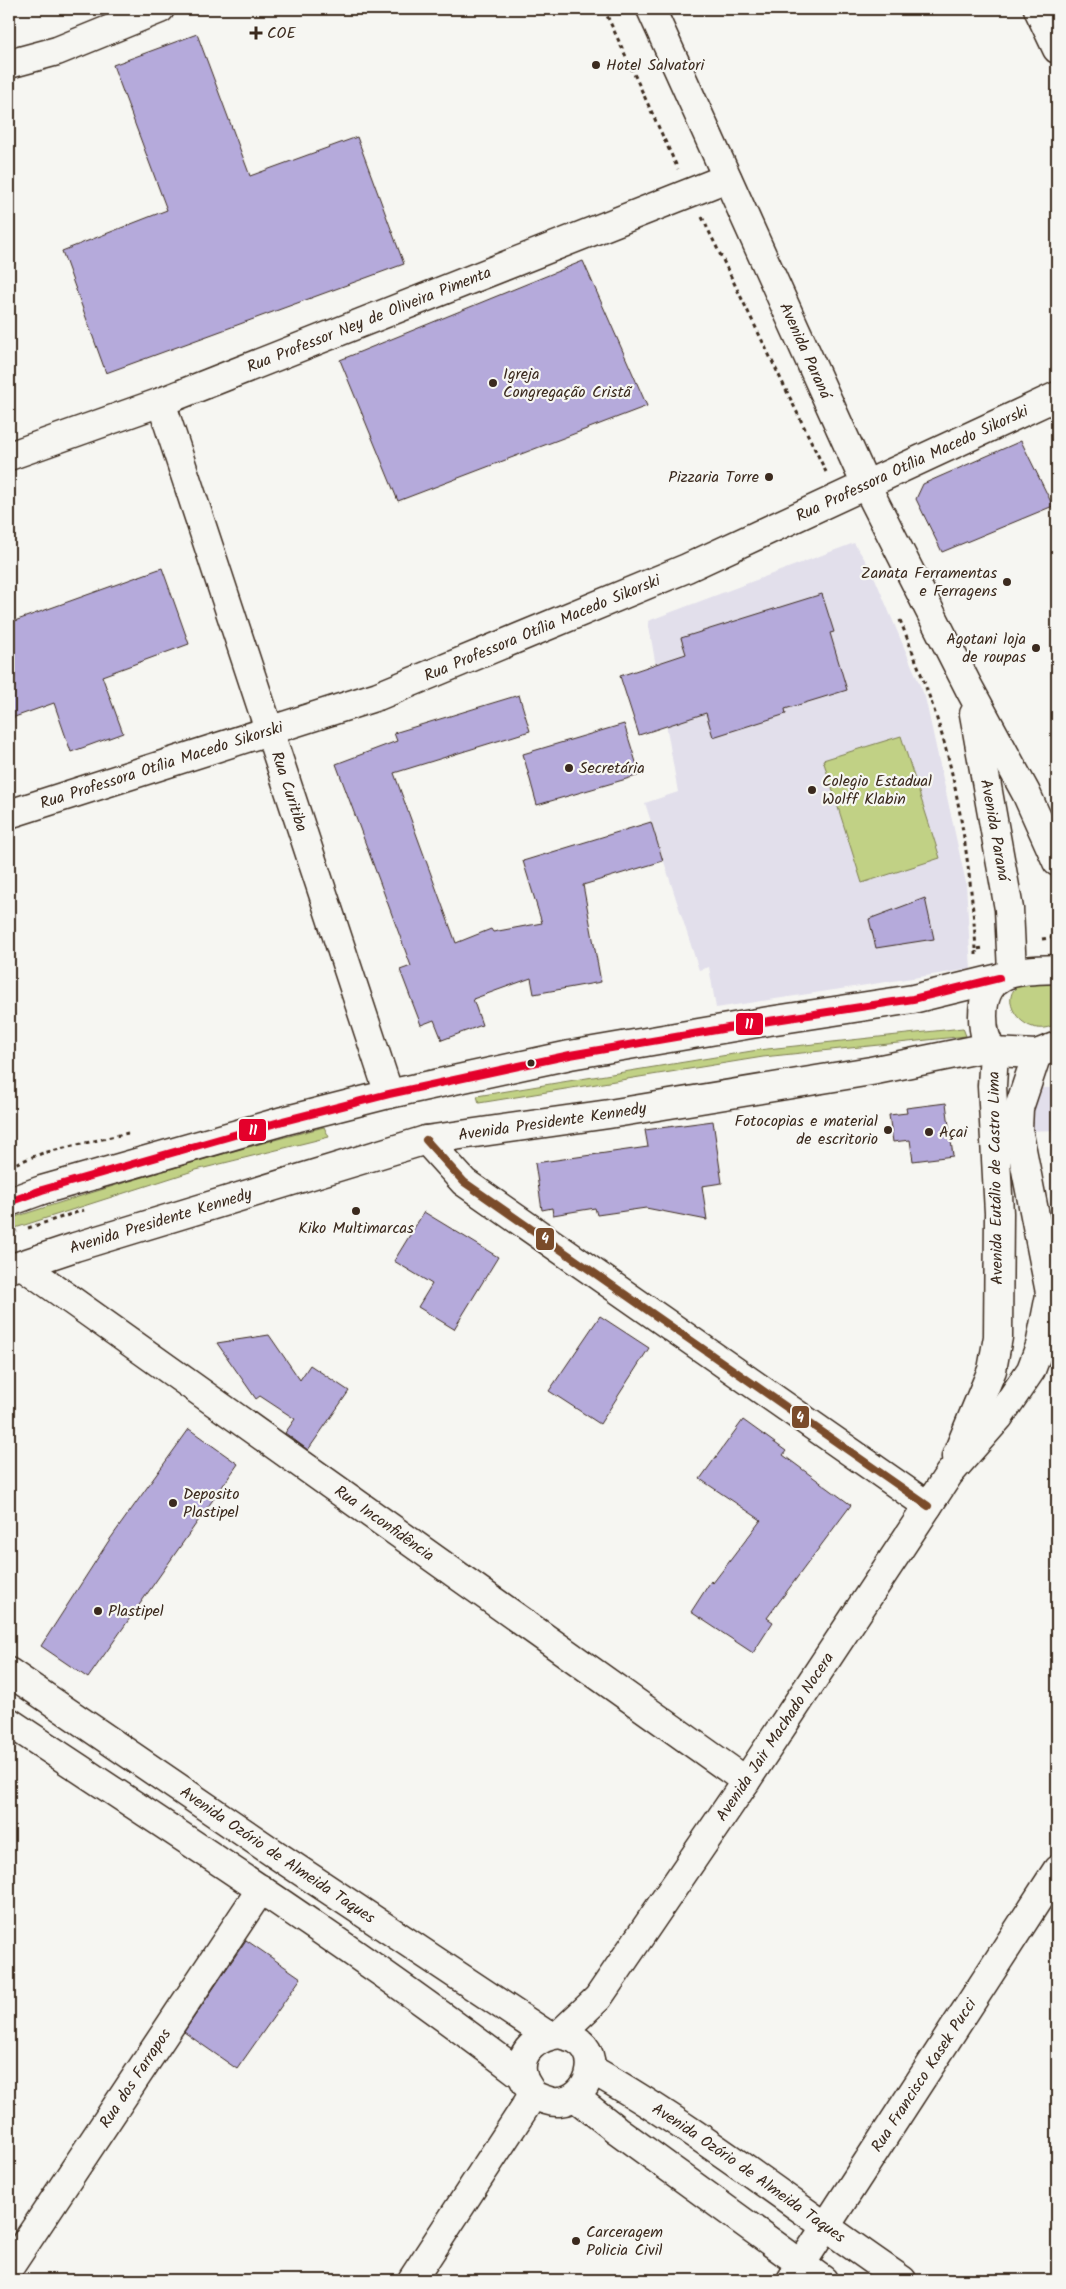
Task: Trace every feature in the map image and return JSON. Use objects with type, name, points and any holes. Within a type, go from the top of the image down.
[{"type":"street","points":[[9,64],[57,51],[160,9]]},
{"type":"street","name":"Avenida Paraná","points":[[651,9],[866,485],[969,688],[1026,793],[1057,862]]},
{"type":"street","points":[[1038,9],[1057,49]]},
{"type":"street","name":"Rua Professor Ney de Oliveira Pimenta","points":[[9,456],[161,402],[727,178]]},
{"type":"street","name":"Rua Professora Otília Macedo Sikorski","points":[[9,814],[378,696],[687,568],[1057,396]]},
{"type":"street","name":"Rua Curitiba","points":[[161,402],[388,1094]]},
{"type":"street","name":"Avenida Paraná","points":[[969,688],[1009,910],[1005,975]]},
{"type":"street","points":[[9,1202],[42,1190],[237,1134],[388,1094],[570,1055],[769,1020],[913,999],[1005,975],[1057,969]]},
{"type":"street","name":"Avenida Eutálio de Castro Lima","points":[[999,1304],[999,1213],[991,1050],[983,1025],[983,1006],[989,988],[1005,975]]},
{"type":"street","name":"Avenida Eutálio de Castro Lima","points":[[1051,1049],[1018,1108],[1018,1129],[1053,1296],[1057,1324]]},
{"type":"street","name":"Avenida Presidente Kennedy","points":[[16,1267],[74,1247],[426,1140],[609,1114],[991,1050],[1051,1049]]},
{"type":"street","points":[[426,1140],[464,1182],[928,1506]]},
{"type":"street","name":"Rua Inconfidência","points":[[16,1267],[746,1781]]},
{"type":"street","name":"Avenida Jair Machado Nocera","points":[[554,2035],[598,1998],[746,1781],[950,1474],[999,1417],[1031,1370],[1040,1346],[1053,1296]]},
{"type":"street","name":"Avenida Jair Machado Nocera","points":[[950,1474],[992,1370],[998,1337],[999,1304]]},
{"type":"street","name":"Avenida Ozório de Almeida Taques","points":[[9,1672],[281,1858],[554,2035]]},
{"type":"street","points":[[9,1722],[261,1889],[454,2024],[528,2086],[558,2102],[575,2097],[586,2085],[589,2061],[576,2040],[554,2035],[535,2041],[527,2051],[523,2063],[528,2086],[412,2280]]},
{"type":"street","name":"Rua Francisco Kasek Pucci","points":[[805,2275],[824,2227],[1057,1870]]},
{"type":"street","name":"Rua dos Farrapos","points":[[9,2268],[261,1889]]},
{"type":"street","name":"Avenida Jair Machado Nocera","points":[[589,2061],[598,1998]]},
{"type":"street","name":"Avenida Ozório de Almeida Taques","points":[[589,2061],[902,2280]]},
{"type":"street","points":[[575,2097],[805,2275]]},
{"type":"path","points":[[604,9],[690,193],[726,263],[838,498]]},
{"type":"path","points":[[898,614],[933,707],[950,765],[973,900],[976,949]]},
{"type":"shaded area","name":"Colegio Estadual Wolff Klabin","points":[[854,543],[871,569],[925,697],[966,883],[971,969],[716,1008],[709,967],[699,970],[645,803],[678,792],[648,621]]},
{"type":"shaded area","points":[[1031,1088],[1057,1088],[1057,1130],[1025,1131]]},
{"type":"green space","points":[[901,736],[940,858],[862,883],[823,760]]},
{"type":"green space","points":[[1057,979],[1057,1023],[1046,1028],[1036,1028],[1018,1018],[1013,1010],[1011,1001],[1012,993],[1018,986],[1031,982]]},
{"type":"green space","points":[[963,1028],[966,1036],[763,1057],[479,1103],[477,1096],[758,1050]]},
{"type":"green space","points":[[324,1127],[329,1137],[196,1170],[9,1230],[9,1219],[166,1170]]},
{"type":"building","points":[[197,34],[250,176],[357,137],[404,264],[106,373],[62,251],[167,210],[113,65]]},
{"type":"building","name":"Igreja Congregação Cristã","points":[[583,261],[647,406],[398,501],[340,360]]},
{"type":"building","points":[[1021,441],[1053,506],[942,552],[916,499],[923,484]]},
{"type":"building","points":[[162,568],[189,644],[102,676],[123,733],[71,752],[54,703],[9,719],[9,623]]},
{"type":"building","points":[[822,594],[834,632],[830,633],[847,690],[785,709],[786,714],[713,737],[706,713],[639,735],[620,676],[686,654],[681,638]]},
{"type":"building","points":[[519,695],[530,731],[394,773],[456,943],[491,929],[493,932],[542,923],[523,861],[651,822],[663,861],[583,885],[601,982],[534,994],[531,978],[473,999],[482,1025],[442,1040],[434,1020],[421,1025],[400,970],[411,966],[336,764],[397,741],[394,733]]},
{"type":"building","name":"Secretária","points":[[624,724],[640,775],[537,805],[523,754]]},
{"type":"building","points":[[925,898],[934,939],[876,948],[869,919]]},
{"type":"building","name":"Açai","points":[[946,1103],[953,1156],[913,1161],[910,1140],[893,1142],[889,1115],[907,1113],[906,1108]]},
{"type":"building","points":[[713,1121],[722,1183],[702,1186],[707,1220],[646,1208],[597,1215],[595,1208],[553,1215],[552,1208],[542,1210],[535,1163],[648,1147],[645,1130]]},
{"type":"building","points":[[424,1212],[498,1257],[454,1329],[418,1307],[432,1284],[394,1261]]},
{"type":"building","points":[[600,1316],[649,1348],[600,1424],[549,1391]]},
{"type":"building","points":[[269,1335],[300,1380],[310,1365],[349,1391],[308,1450],[285,1433],[295,1419],[260,1396],[256,1399],[217,1343]]},
{"type":"building","points":[[743,1420],[786,1451],[783,1455],[851,1505],[767,1618],[773,1622],[753,1653],[691,1612],[711,1581],[713,1583],[761,1520],[700,1479]]},
{"type":"building","points":[[189,1429],[238,1464],[88,1678],[41,1646],[108,1542]]},
{"type":"building","points":[[246,1940],[301,1978],[237,2069],[184,2032]]},
{"type":"transit line","name":"11","points":[[9,1202],[42,1190],[283,1121],[389,1094],[570,1055],[913,999],[999,978]]},
{"type":"transit line","name":"4","points":[[426,1140],[464,1182],[928,1506]]},
{"type":"place","name":"COE","points":[[256,33]]},
{"type":"place","name":"Hotel Salvatori","points":[[596,65]]},
{"type":"place","name":"Igreja Congregação Cristã","points":[[493,383]]},
{"type":"place","name":"Pizzaria Torre","points":[[769,477]]},
{"type":"place","name":"Zanata Ferramentas e Ferragens","points":[[1007,582]]},
{"type":"place","name":"Agotani loja de roupas","points":[[1036,648]]},
{"type":"place","name":"Secretária","points":[[569,768]]},
{"type":"place","name":"Colegio Estadual Wolff Klabin","points":[[812,790]]},
{"type":"place","name":"Fotocopias e material de escritorio","points":[[888,1130]]},
{"type":"place","name":"Açai","points":[[929,1132]]},
{"type":"place","name":"Kiko Multimarcas","points":[[356,1211]]},
{"type":"place","name":"Deposito Plastipel","points":[[173,1503]]},
{"type":"place","name":"Plastipel","points":[[98,1611]]},
{"type":"place","name":"Carceragem Policia Civil","points":[[576,2241]]}]
